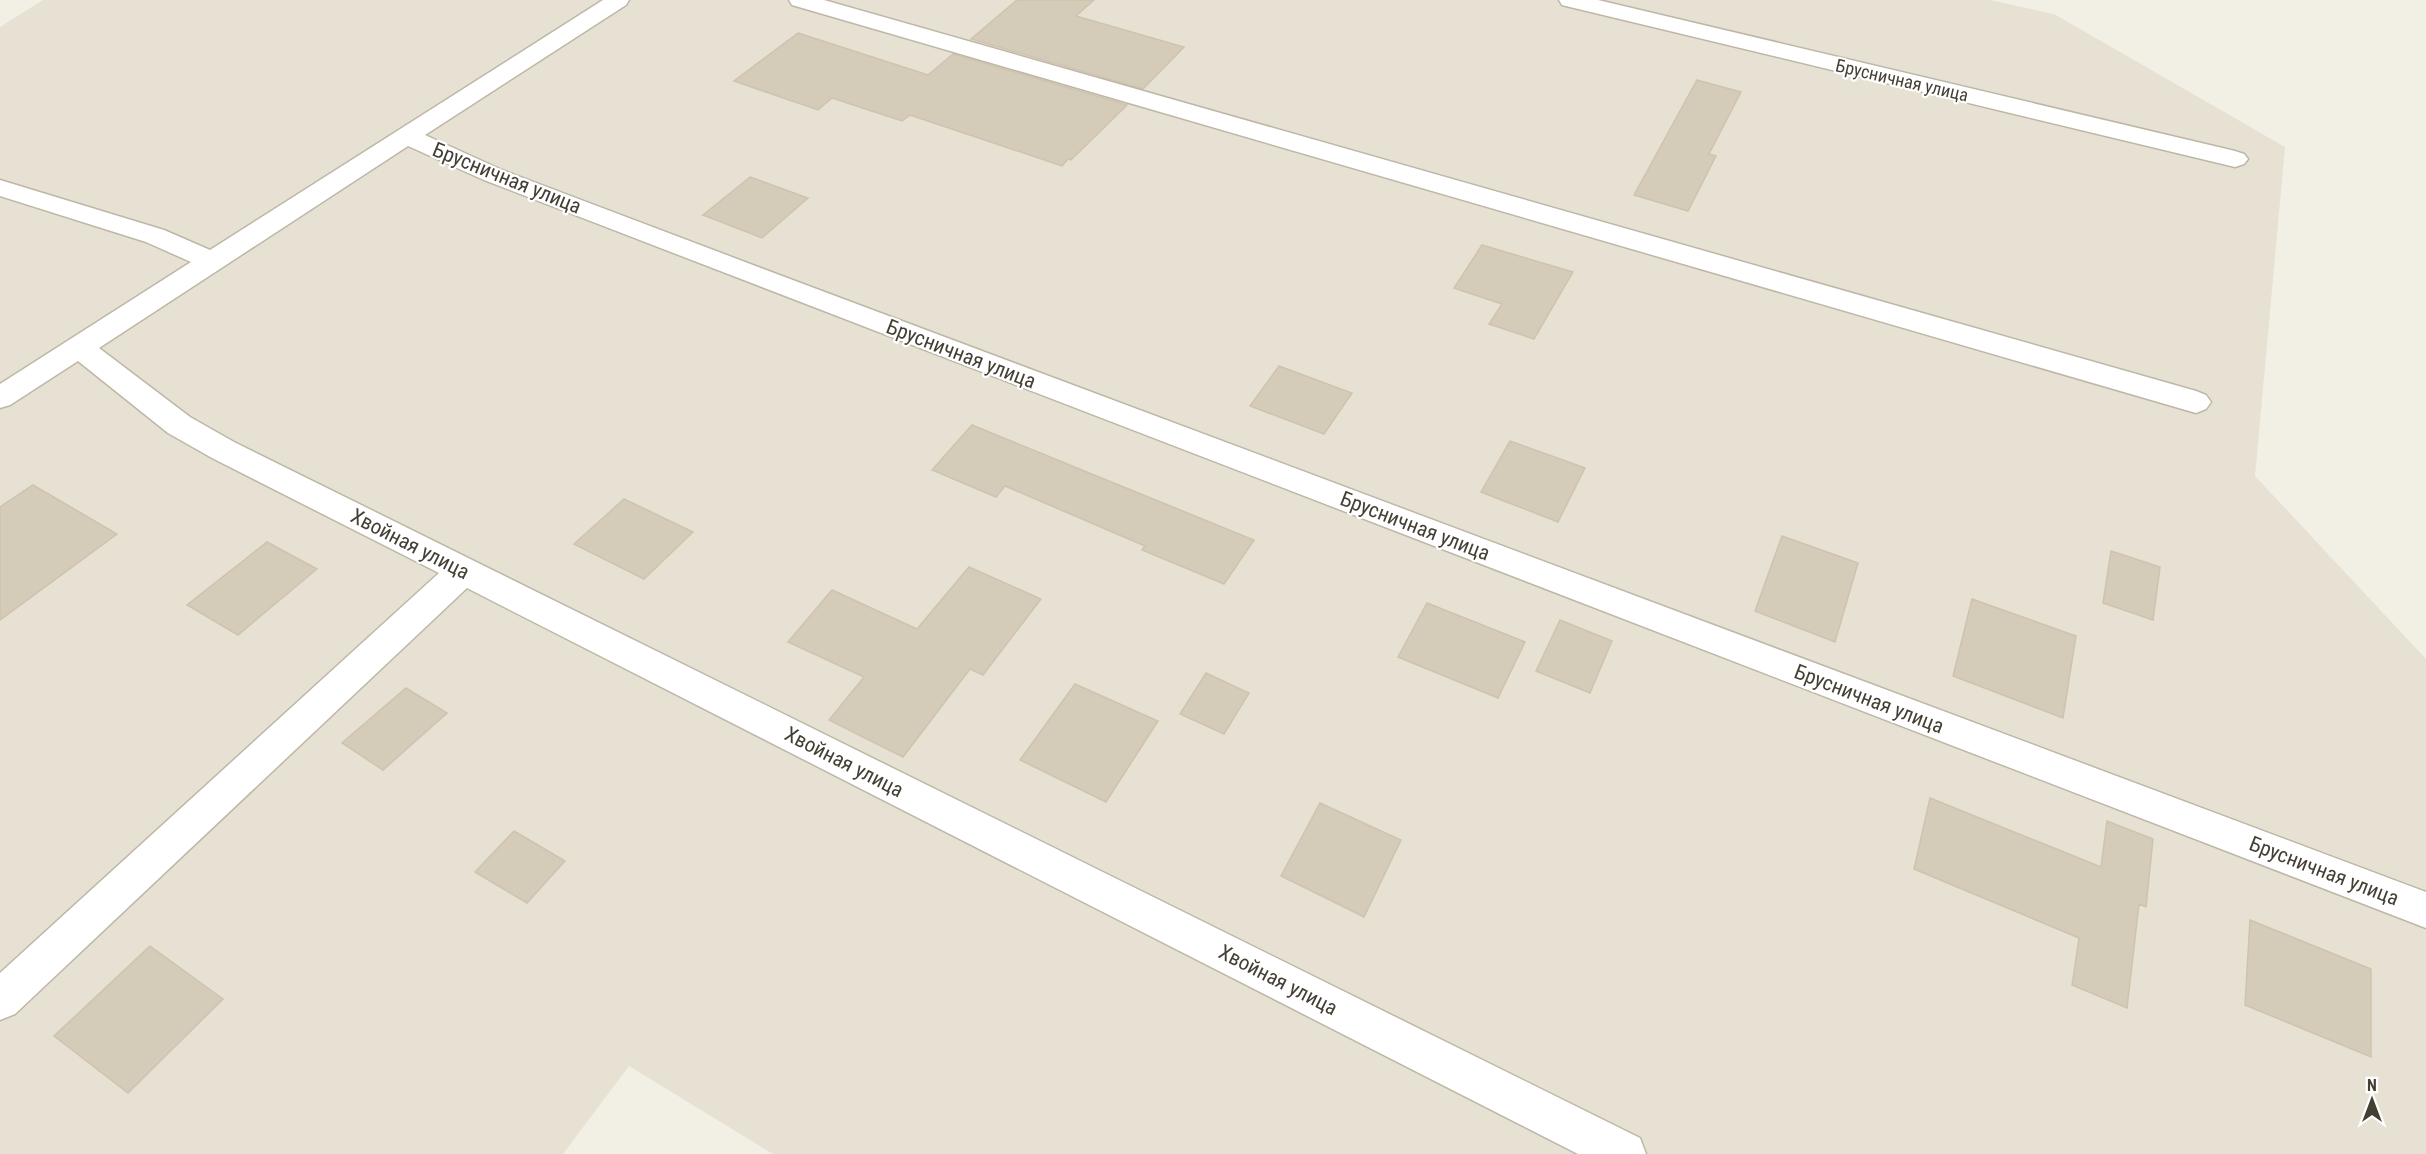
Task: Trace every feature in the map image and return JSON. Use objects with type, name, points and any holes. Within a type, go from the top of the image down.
[{"type":"street","name":"Брусничная улица","points":[[0,398],[618,0]]},
{"type":"street","points":[[800,0],[2196,402]]},
{"type":"street","name":"Брусничная улица","points":[[1570,0],[2235,159]]},
{"type":"street","name":"Брусничная улица","points":[[406,136],[493,175],[2426,910]]},
{"type":"street","points":[[0,188],[155,236],[212,261]]},
{"type":"street","name":"Хвойная улица","points":[[79,347],[179,425],[223,450],[1624,1154]]},
{"type":"street","points":[[0,1000],[463,571]]},
{"type":"shaded area","points":[[43,0],[1990,0],[2054,14],[2285,147],[2255,476],[2426,659],[2426,1154],[773,1154],[629,1066],[563,1154],[0,1154],[0,27]]},
{"type":"building","points":[[1017,0],[1094,0],[1076,16],[1184,47],[1143,89],[971,39]]},
{"type":"building","points":[[798,33],[928,75],[953,54],[1127,105],[1062,166],[910,115],[902,121],[832,98],[818,110],[734,81]]},
{"type":"building","points":[[1697,80],[1741,92],[1709,154],[1716,156],[1688,211],[1634,195]]},
{"type":"building","points":[[750,177],[808,198],[762,238],[703,215]]},
{"type":"building","points":[[1482,245],[1573,272],[1534,339],[1489,324],[1502,304],[1454,288]]},
{"type":"building","points":[[1279,366],[1352,393],[1324,434],[1250,406]]},
{"type":"building","points":[[972,425],[1254,540],[1224,584],[1142,550],[1145,546],[1005,486],[996,497],[932,470]]},
{"type":"building","points":[[1510,441],[1585,468],[1558,522],[1481,492]]},
{"type":"building","points":[[33,485],[117,534],[0,620],[0,507]]},
{"type":"building","points":[[624,499],[693,532],[644,579],[574,544]]},
{"type":"building","points":[[1782,536],[1858,563],[1835,642],[1755,611]]},
{"type":"building","points":[[267,542],[317,569],[238,635],[187,605]]},
{"type":"building","points":[[2111,551],[2160,567],[2153,620],[2103,603]]},
{"type":"building","points":[[969,567],[1041,599],[983,675],[970,669],[903,757],[829,720],[864,677],[788,642],[832,590],[917,629]]},
{"type":"building","points":[[1972,599],[2076,636],[2063,718],[1953,676]]},
{"type":"building","points":[[1427,603],[1525,642],[1498,698],[1398,657]]},
{"type":"building","points":[[1560,620],[1612,641],[1590,693],[1536,671]]},
{"type":"building","points":[[1206,673],[1249,693],[1224,734],[1180,714]]},
{"type":"building","points":[[1075,684],[1158,721],[1106,802],[1020,760]]},
{"type":"building","points":[[406,688],[447,713],[383,770],[342,743]]},
{"type":"building","points":[[1930,798],[2101,867],[2107,821],[2153,839],[2146,907],[2139,904],[2127,1008],[2072,985],[2079,938],[1914,869]]},
{"type":"building","points":[[1320,803],[1401,840],[1364,917],[1281,876]]},
{"type":"building","points":[[514,831],[565,861],[527,903],[475,872]]},
{"type":"building","points":[[2250,920],[2371,969],[2371,1057],[2245,1005]]},
{"type":"building","points":[[150,946],[223,999],[128,1093],[54,1036]]}]
